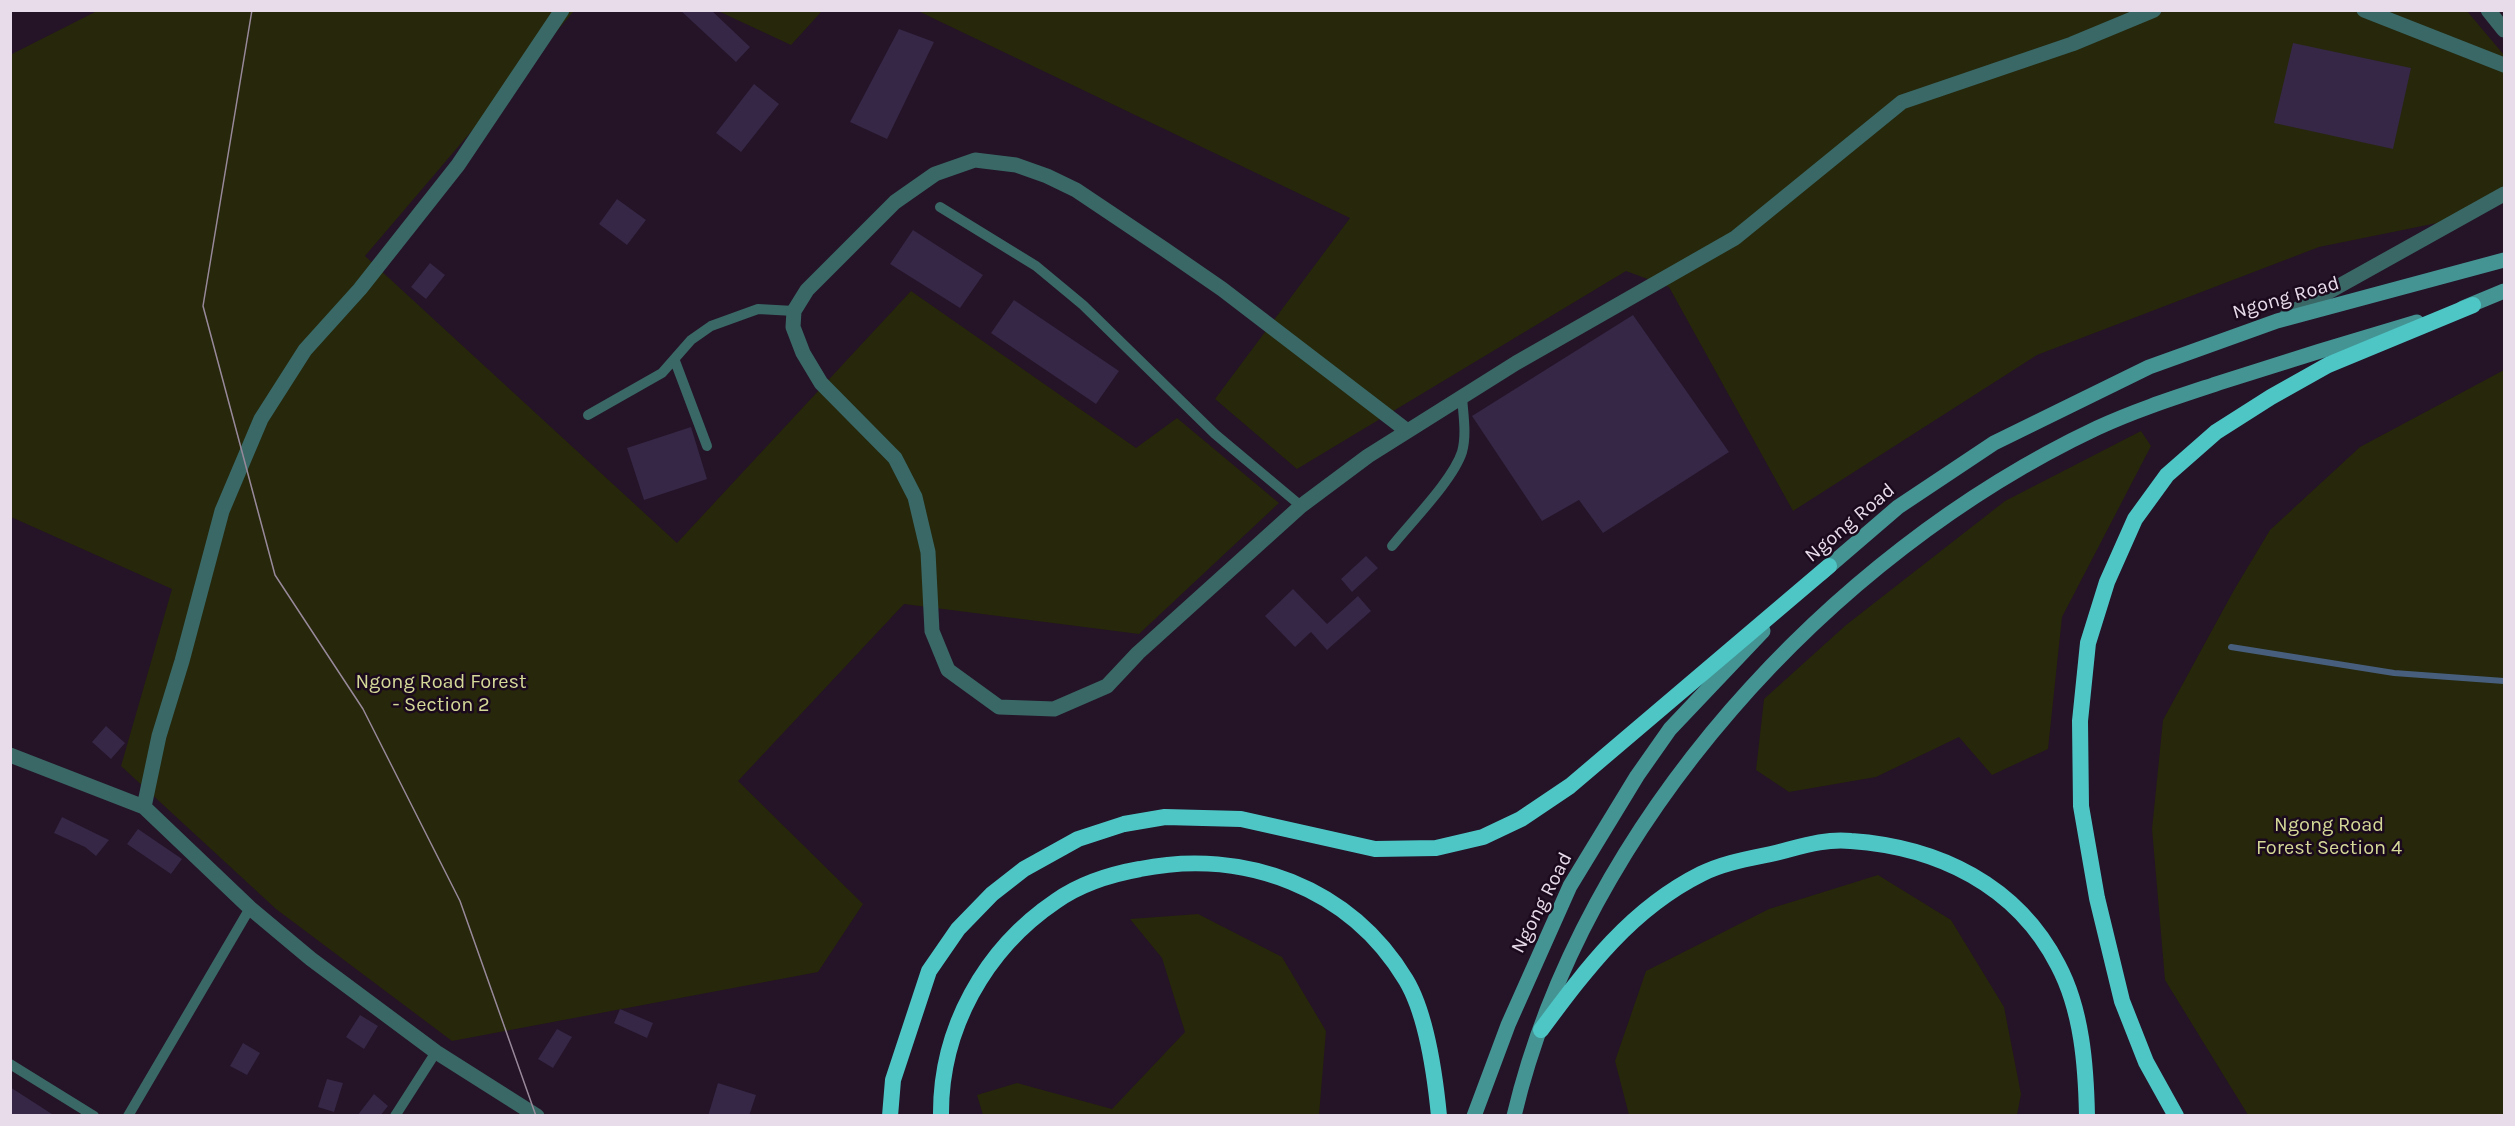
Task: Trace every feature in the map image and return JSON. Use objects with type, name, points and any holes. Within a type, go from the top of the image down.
[{"type":"highway","points":[[2176,1116],[2146,1062],[2122,1000],[2097,898],[2081,806],[2080,721],[2088,643],[2107,582],[2135,519],[2167,475],[2217,432],[2271,397],[2328,365],[2473,305]]},
{"type":"highway","points":[[890,1116],[893,1080],[928,971],[958,929],[992,894],[1024,869],[1078,839],[1124,824],[1165,817],[1241,819],[1375,849],[1436,848],[1483,837],[1521,819],[1570,786],[1829,566]]},
{"type":"highway","points":[[1541,1030],[1613,938],[1671,891],[1703,873],[1736,861],[1810,844],[1850,840],[1899,850],[1966,870],[2007,898],[2020,912],[2058,965],[2066,986],[2083,1054],[2087,1116]]},
{"type":"highway","points":[[942,1116],[946,1058],[959,1016],[978,981],[1003,947],[1057,900],[1084,887],[1116,873],[1198,861],[1238,865],[1267,873],[1321,896],[1357,920],[1383,946],[1407,982],[1422,1022],[1434,1068],[1440,1116]]},
{"type":"main road","name":"Ngong Road","points":[[1474,1116],[1508,1025],[1544,940],[1570,886],[1637,776],[1670,729],[1702,693],[1829,566],[1898,507],[1994,443],[2149,367],[2277,321],[2505,260]]},
{"type":"main road","points":[[1515,1116],[1541,1030],[1567,964],[1639,832],[1672,783],[1709,735],[1805,630],[1864,579],[1980,494],[2039,458],[2098,428],[2158,403],[2301,356],[2473,305],[2505,291]]},
{"type":"street","points":[[144,807],[159,736],[182,662],[222,511],[261,419],[304,350],[360,289],[458,165],[562,10]]},
{"type":"street","points":[[1406,430],[1222,289],[1164,249],[1076,190],[1016,165],[975,160],[935,174],[895,202],[807,290],[794,311],[794,327],[803,353],[821,383],[895,458],[915,496],[928,552],[932,631],[948,670],[999,707],[1054,709],[1107,686],[1138,653],[1301,506],[1406,430],[1735,238],[1902,102],[2072,44],[2154,10]]},
{"type":"street","points":[[2364,10],[2505,65]]},
{"type":"street","points":[[2488,10],[2505,30]]},
{"type":"street","points":[[2277,321],[2505,194]]},
{"type":"street","points":[[10,755],[144,807],[250,908],[311,959],[436,1052],[537,1116]]},
{"type":"lane","points":[[940,207],[1036,266],[1083,305],[1215,434],[1301,506]]},
{"type":"lane","points":[[588,415],[662,373],[675,361],[691,340],[711,326],[734,315],[758,309],[794,311]]},
{"type":"lane","points":[[675,361],[707,446]]},
{"type":"lane","points":[[1392,546],[1453,470],[1462,452],[1465,432],[1462,396]]},
{"type":"lane","points":[[128,1116],[250,908]]},
{"type":"lane","points":[[395,1116],[436,1052]]},
{"type":"lane","points":[[10,1064],[93,1116]]},
{"type":"green space","name":"Ngong Road Forest - Section 2","points":[[97,11],[574,11],[365,256],[677,543],[911,291],[1136,448],[1177,418],[1279,503],[1139,634],[904,604],[738,781],[863,904],[818,972],[452,1041],[276,909],[121,766],[172,589],[11,517],[10,55]]},
{"type":"green space","points":[[718,11],[822,11],[791,45]]},
{"type":"green space","points":[[918,11],[2467,11],[2504,55],[2504,197],[2452,220],[2319,247],[2037,355],[1793,511],[1669,287],[1626,271],[1297,469],[1215,399],[1350,218]]},
{"type":"green space","name":"Ngong Road Forest Section 4","points":[[2504,370],[2504,1115],[2248,1115],[2165,980],[2152,829],[2163,720],[2234,590],[2270,530],[2360,447]]},
{"type":"green space","points":[[2141,431],[2151,446],[2062,617],[2048,749],[1992,775],[1959,737],[1876,777],[1789,792],[1756,770],[1764,699],[1846,625],[2005,501]]},
{"type":"green space","points":[[1878,875],[1951,920],[2004,1007],[2021,1094],[2017,1115],[1629,1115],[1615,1061],[1646,971],[1769,909]]},
{"type":"green space","points":[[1198,914],[1282,957],[1326,1031],[1319,1115],[983,1115],[977,1095],[1017,1083],[1112,1109],[1185,1032],[1162,958],[1130,919]]},
{"type":"building","points":[[680,10],[711,10],[750,47],[736,62]]},
{"type":"building","points":[[899,29],[934,42],[887,139],[850,122]]},
{"type":"building","points":[[2293,43],[2411,68],[2393,149],[2274,123]]},
{"type":"building","points":[[754,84],[779,104],[741,152],[716,133]]},
{"type":"building","points":[[617,199],[646,220],[627,245],[599,224]]},
{"type":"building","points":[[913,230],[983,275],[960,308],[890,264]]},
{"type":"building","points":[[430,263],[445,275],[426,299],[411,287]]},
{"type":"building","points":[[1014,300],[1119,371],[1096,404],[991,333]]},
{"type":"building","points":[[1633,315],[1729,452],[1603,533],[1579,500],[1542,521],[1472,416]]},
{"type":"building","points":[[691,427],[707,479],[644,500],[627,448]]},
{"type":"building","points":[[1366,556],[1378,568],[1352,592],[1341,579]]},
{"type":"building","points":[[1293,589],[1327,624],[1358,596],[1371,611],[1327,650],[1311,632],[1295,647],[1265,616]]},
{"type":"building","points":[[106,726],[125,743],[111,759],[92,742]]},
{"type":"building","points":[[62,817],[109,840],[96,856],[85,847],[54,833]]},
{"type":"building","points":[[138,829],[182,859],[171,874],[127,844]]},
{"type":"building","points":[[620,1009],[653,1023],[647,1038],[614,1023]]},
{"type":"building","points":[[360,1015],[378,1026],[364,1049],[346,1037]]},
{"type":"building","points":[[557,1029],[572,1037],[553,1068],[538,1059]]},
{"type":"building","points":[[243,1043],[260,1053],[247,1075],[230,1066]]},
{"type":"building","points":[[327,1079],[343,1083],[334,1112],[318,1107]]},
{"type":"building","points":[[718,1083],[756,1095],[749,1116],[708,1116]]},
{"type":"building","points":[[10,1087],[55,1116],[10,1116]]},
{"type":"building","points":[[374,1094],[388,1106],[380,1116],[357,1116]]},
{"type":"waterway","points":[[2231,647],[2394,673],[2504,681]]},
{"type":"tram line","points":[[252,10],[203,306],[275,575],[363,709],[460,901],[536,1116]]}]
